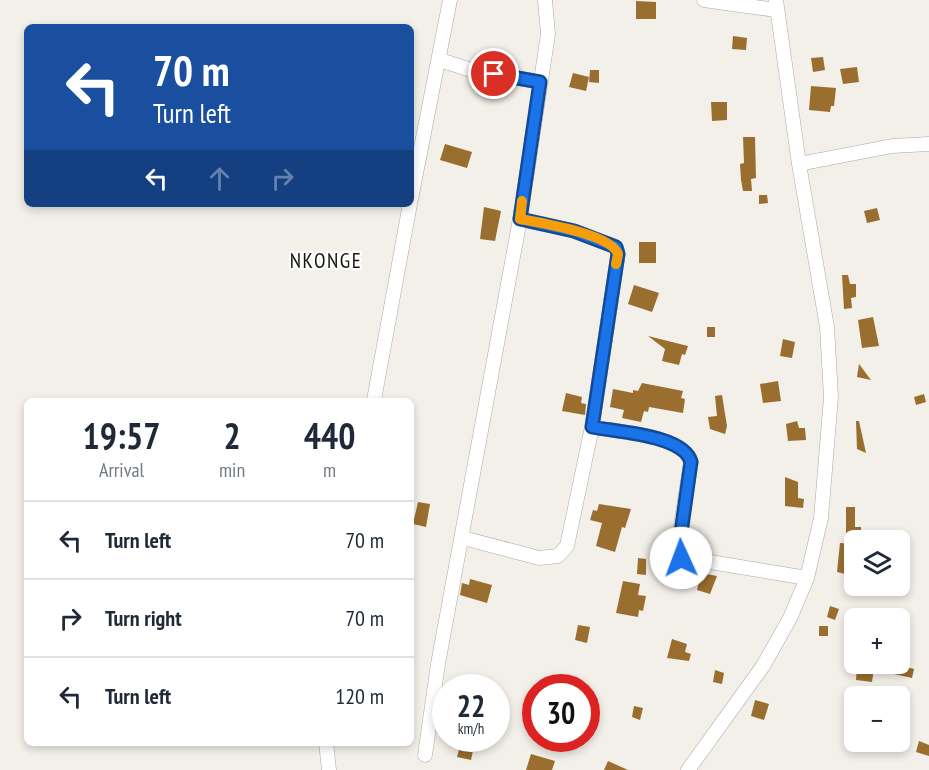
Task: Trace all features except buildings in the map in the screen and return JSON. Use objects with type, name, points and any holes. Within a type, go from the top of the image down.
[{"type":"street","points":[[414,185],[450,0]]},
{"type":"street","points":[[425,755],[438,664],[520,219],[548,34],[544,0]]},
{"type":"street","points":[[688,770],[763,666],[801,596],[821,518],[831,386],[827,327],[799,164],[776,5],[704,0]]},
{"type":"street","points":[[440,60],[471,70],[540,82]]},
{"type":"street","points":[[799,164],[892,146],[929,144]]},
{"type":"street","points":[[375,398],[409,207]]},
{"type":"street","points":[[463,538],[539,558],[558,556],[567,546],[592,427],[618,254],[616,247],[574,231],[520,219]]},
{"type":"street","points":[[592,427],[674,443],[689,453],[691,462],[679,538],[680,557],[807,578]]},
{"type":"street","points":[[326,746],[329,770]]},
{"type":"slow traffic","points":[[522,201],[520,219],[574,231],[611,243],[616,247],[618,254],[616,264]]},
{"type":"district","name":"NKONGE","points":[[326,260]]},
{"type":"route","points":[[494,74],[540,82],[520,219],[574,231],[611,243],[616,247],[618,254],[592,427],[674,443],[689,453],[691,462],[679,538],[678,554],[681,558]]}]
